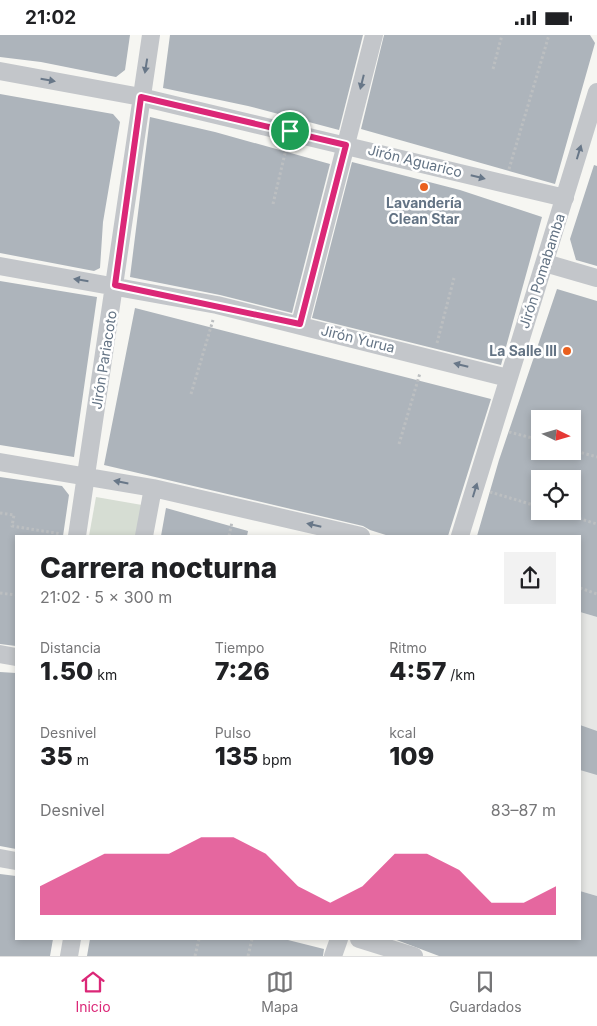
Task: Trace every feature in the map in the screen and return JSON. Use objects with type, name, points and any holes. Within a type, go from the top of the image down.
[{"type":"street","name":"Jirón Pariacoto","points":[[71,535],[86,475],[151,35]]},
{"type":"street","points":[[300,324],[374,35]]},
{"type":"street","name":"Jirón Aguarico","points":[[0,71],[141,97],[565,198]]},
{"type":"street","name":"Jirón Pomabamba","points":[[460,535],[597,92]]},
{"type":"street","points":[[545,263],[597,278]]},
{"type":"street","name":"Jirón Yurua","points":[[0,266],[115,285],[217,305],[300,324],[508,378]]},
{"type":"street","points":[[0,462],[86,475],[153,488],[357,535]]},
{"type":"street","points":[[144,535],[153,488]]},
{"type":"street","points":[[0,654],[15,657]]},
{"type":"street","points":[[0,858],[15,861]]},
{"type":"street","points":[[69,956],[72,940]]},
{"type":"street","points":[[334,956],[339,940]]},
{"type":"street","points":[[361,940],[414,956]]},
{"type":"path","points":[[493,69],[502,35]]},
{"type":"path","points":[[505,183],[549,35]]},
{"type":"path","points":[[273,204],[290,131]]},
{"type":"path","points":[[399,444],[454,278]]},
{"type":"path","points":[[192,394],[217,305]]},
{"type":"path","points":[[494,427],[531,437]]},
{"type":"path","points":[[581,453],[597,457]]},
{"type":"path","points":[[475,487],[531,504]]},
{"type":"path","points":[[0,513],[14,515],[12,526],[71,535]]},
{"type":"path","points":[[581,519],[597,524]]},
{"type":"path","points":[[581,588],[597,593]]},
{"type":"path","points":[[0,593],[15,595]]},
{"type":"path","points":[[195,956],[199,940]]},
{"type":"path","points":[[248,956],[252,940]]},
{"type":"shaded area","points":[[96,497],[142,505],[136,535],[89,535]]},
{"type":"shaded area","points":[[581,612],[597,617],[597,896],[581,891]]},
{"type":"building","points":[[0,35],[130,35],[125,70],[116,77],[41,62],[0,57]]},
{"type":"building","points":[[170,35],[363,35],[339,130],[248,106],[163,88]]},
{"type":"building","points":[[384,35],[590,35],[595,43],[555,184],[361,129]]},
{"type":"building","points":[[0,94],[113,114],[120,122],[103,222],[100,268],[94,271],[0,253]]},
{"type":"building","points":[[150,117],[215,132],[330,164],[292,313],[220,295],[130,277]]},
{"type":"building","points":[[352,162],[460,190],[542,217],[501,365],[312,318]]},
{"type":"building","points":[[594,165],[597,166],[597,266],[576,260],[570,239]]},
{"type":"building","points":[[0,281],[97,297],[74,457],[0,445]]},
{"type":"building","points":[[557,289],[597,301],[597,617],[581,612],[581,535],[477,535],[499,460]]},
{"type":"building","points":[[135,308],[491,399],[448,535],[386,535],[363,526],[104,465]]},
{"type":"building","points":[[0,477],[62,486],[69,495],[63,535],[15,535],[15,646],[0,644]]},
{"type":"building","points":[[166,508],[248,531],[247,535],[161,535]]},
{"type":"building","points":[[0,672],[15,673],[15,849],[0,846]]},
{"type":"building","points":[[581,725],[597,731],[597,775],[581,770]]},
{"type":"building","points":[[0,874],[15,876],[15,940],[53,940],[50,956],[0,956]]},
{"type":"building","points":[[581,891],[597,896],[597,956],[439,956],[397,940],[581,940]]},
{"type":"building","points":[[90,940],[288,940],[324,949],[323,956],[87,956]]},
{"type":"place","name":"Lavandería Clean Star","points":[[424,187]]},
{"type":"place","name":"La Salle III","points":[[567,351]]},
{"type":"route","points":[[141,97],[290,131],[346,145],[300,324],[115,285],[141,97]]}]
